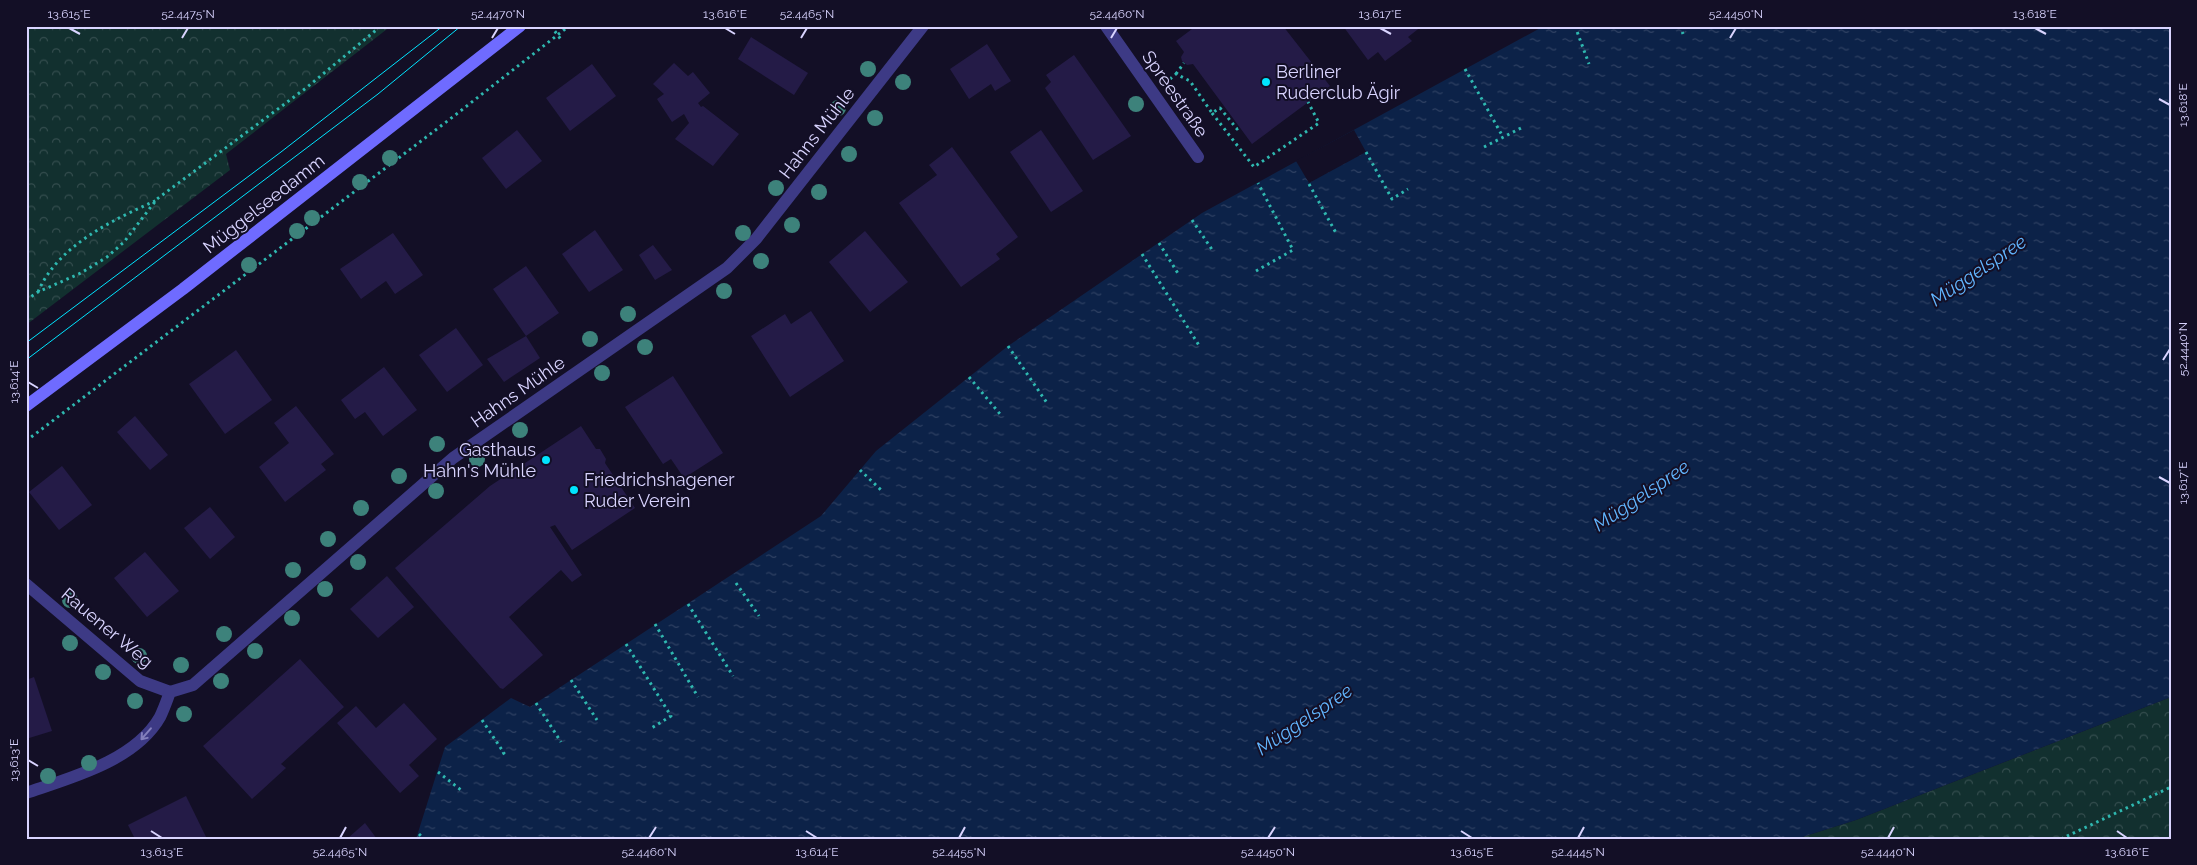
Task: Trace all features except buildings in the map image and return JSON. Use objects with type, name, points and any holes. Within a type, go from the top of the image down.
[{"type":"main road","name":"Müggelseedamm","points":[[26,406],[177,294],[520,26]]},
{"type":"street","name":"Hahns Mühle","points":[[170,692],[193,685],[454,458],[727,268],[756,239],[923,26]]},
{"type":"street","name":"Spreestraße","points":[[1106,26],[1198,157]]},
{"type":"street","name":"Rauener Weg","points":[[26,584],[140,681],[170,692]]},
{"type":"street","points":[[26,793],[97,768],[123,754],[139,741],[159,718],[170,692]]},
{"type":"path","points":[[38,292],[44,277],[70,249],[123,215],[157,199],[306,88],[381,26]]},
{"type":"path","points":[[551,26],[562,41]]},
{"type":"path","points":[[26,441],[569,26]]},
{"type":"path","points":[[1575,26],[1589,64]]},
{"type":"path","points":[[1680,26],[1683,34]]},
{"type":"path","points":[[1154,92],[1176,74],[1184,63]]},
{"type":"path","points":[[1465,69],[1503,137]]},
{"type":"path","points":[[1176,74],[1190,81],[1254,167],[1319,123],[1308,102]]},
{"type":"path","points":[[1212,113],[1220,108],[1237,129],[1240,127]]},
{"type":"path","points":[[1484,147],[1523,127]]},
{"type":"path","points":[[1366,152],[1392,198],[1408,189]]},
{"type":"path","points":[[1256,271],[1293,250],[1258,183]]},
{"type":"path","points":[[1309,184],[1336,233]]},
{"type":"path","points":[[26,300],[38,292],[81,273],[107,257],[124,242],[157,199]]},
{"type":"path","points":[[1192,220],[1213,251]]},
{"type":"path","points":[[1159,243],[1179,275]]},
{"type":"path","points":[[1142,254],[1200,347]]},
{"type":"path","points":[[1008,346],[1048,403]]},
{"type":"path","points":[[969,377],[1000,414]]},
{"type":"path","points":[[860,470],[881,490]]},
{"type":"path","points":[[736,583],[759,616]]},
{"type":"path","points":[[688,604],[733,676]]},
{"type":"path","points":[[655,624],[698,697]]},
{"type":"path","points":[[626,644],[671,716],[650,729]]},
{"type":"path","points":[[571,680],[597,720]]},
{"type":"path","points":[[536,703],[560,742]]},
{"type":"path","points":[[482,720],[504,753],[499,756]]},
{"type":"path","points":[[438,772],[460,790]]},
{"type":"path","points":[[2061,839],[2171,787]]},
{"type":"path","points":[[419,834],[424,839]]},
{"type":"green space","points":[[26,26],[391,26],[226,154],[230,170],[26,325]]},
{"type":"green space","points":[[2171,697],[2171,839],[1796,839],[1856,820]]},
{"type":"water","name":"Müggelspree","points":[[1544,26],[2171,26],[2171,697],[1856,820],[1796,839],[416,839],[445,747],[511,698],[530,707],[821,516],[876,451],[1008,346],[1202,213]]},
{"type":"pier","points":[[1354,130],[1366,152],[1309,183],[1296,161]]},
{"type":"tram line","points":[[26,343],[281,152],[443,26]]},
{"type":"tram line","points":[[26,360],[378,94],[461,26]]},
{"type":"place","name":"Berliner Ruderclub Ägir","points":[[1266,82]]},
{"type":"place","name":"Gasthaus Hahn's Mühle","points":[[546,460]]},
{"type":"place","name":"Friedrichshagener Ruder Verein","points":[[574,490]]}]
